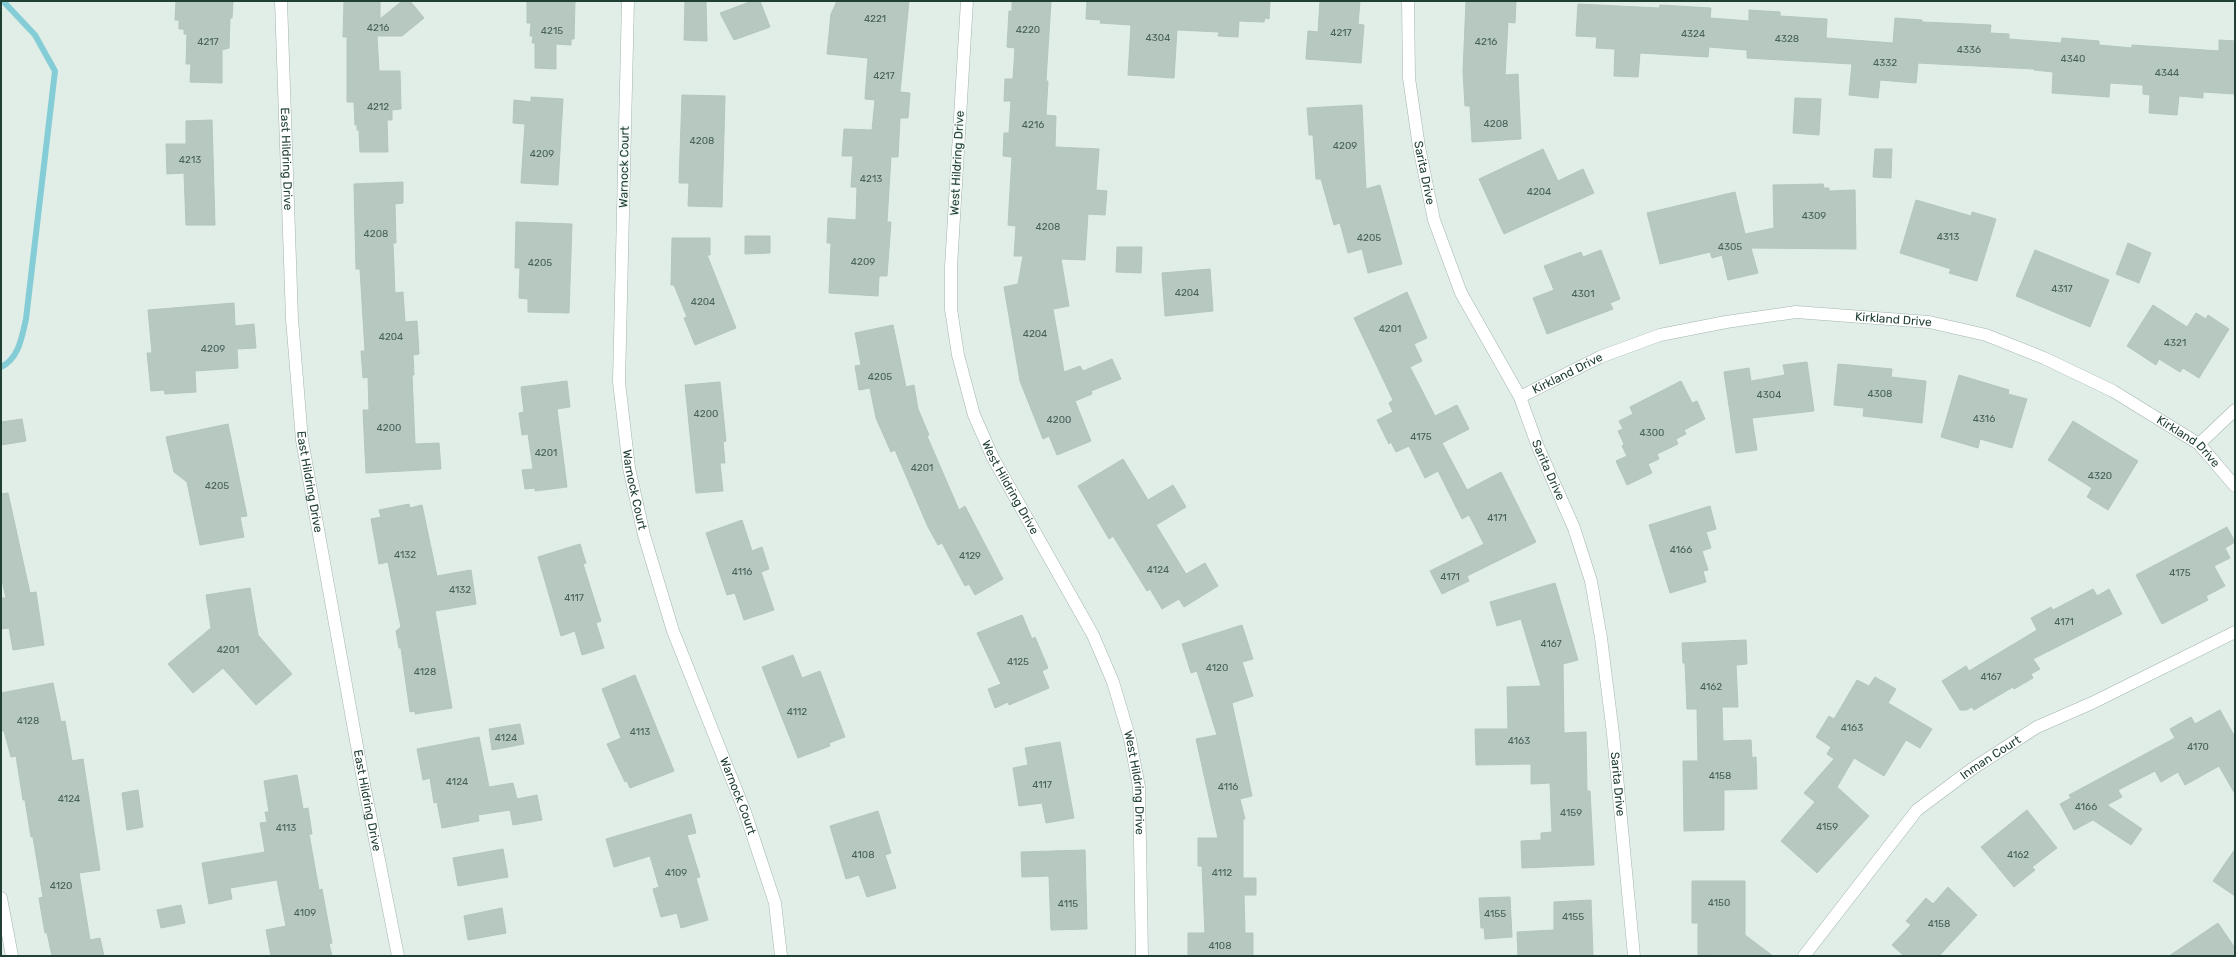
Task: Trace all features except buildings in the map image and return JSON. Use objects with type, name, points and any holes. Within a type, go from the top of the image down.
[{"type":"street","name":"East Hildring Drive","points":[[281,1],[292,319],[302,440],[362,774],[398,956]]},
{"type":"street","name":"Warnock Court","points":[[628,1],[619,382],[630,468],[644,535],[673,631],[745,812],[775,903],[781,956]]},
{"type":"street","name":"West Hildring Drive","points":[[967,1],[951,267],[951,310],[958,355],[974,415],[993,458],[1083,615],[1113,682],[1130,739],[1139,787],[1142,956]]},
{"type":"street","name":"Sarita Drive","points":[[1408,1],[1409,78],[1419,147],[1434,220],[1461,293],[1520,398],[1538,447],[1574,528],[1591,581],[1601,638],[1613,734],[1634,956]]},
{"type":"street","name":"Kirkland Drive","points":[[1520,398],[1600,357],[1660,335],[1726,322],[1796,312],[1860,315],[1929,322],[1986,335],[2044,358],[2113,391],[2199,444],[2235,486]]},
{"type":"street","points":[[2199,444],[2235,410]]},
{"type":"street","name":"Inman Court","points":[[1804,956],[1917,810],[1972,769],[2037,727],[2092,703],[2235,632]]},
{"type":"street","points":[[1,898],[12,956]]},
{"type":"waterway","points":[[1,367],[12,359],[16,353],[26,319],[55,71],[35,35],[3,1]]}]
